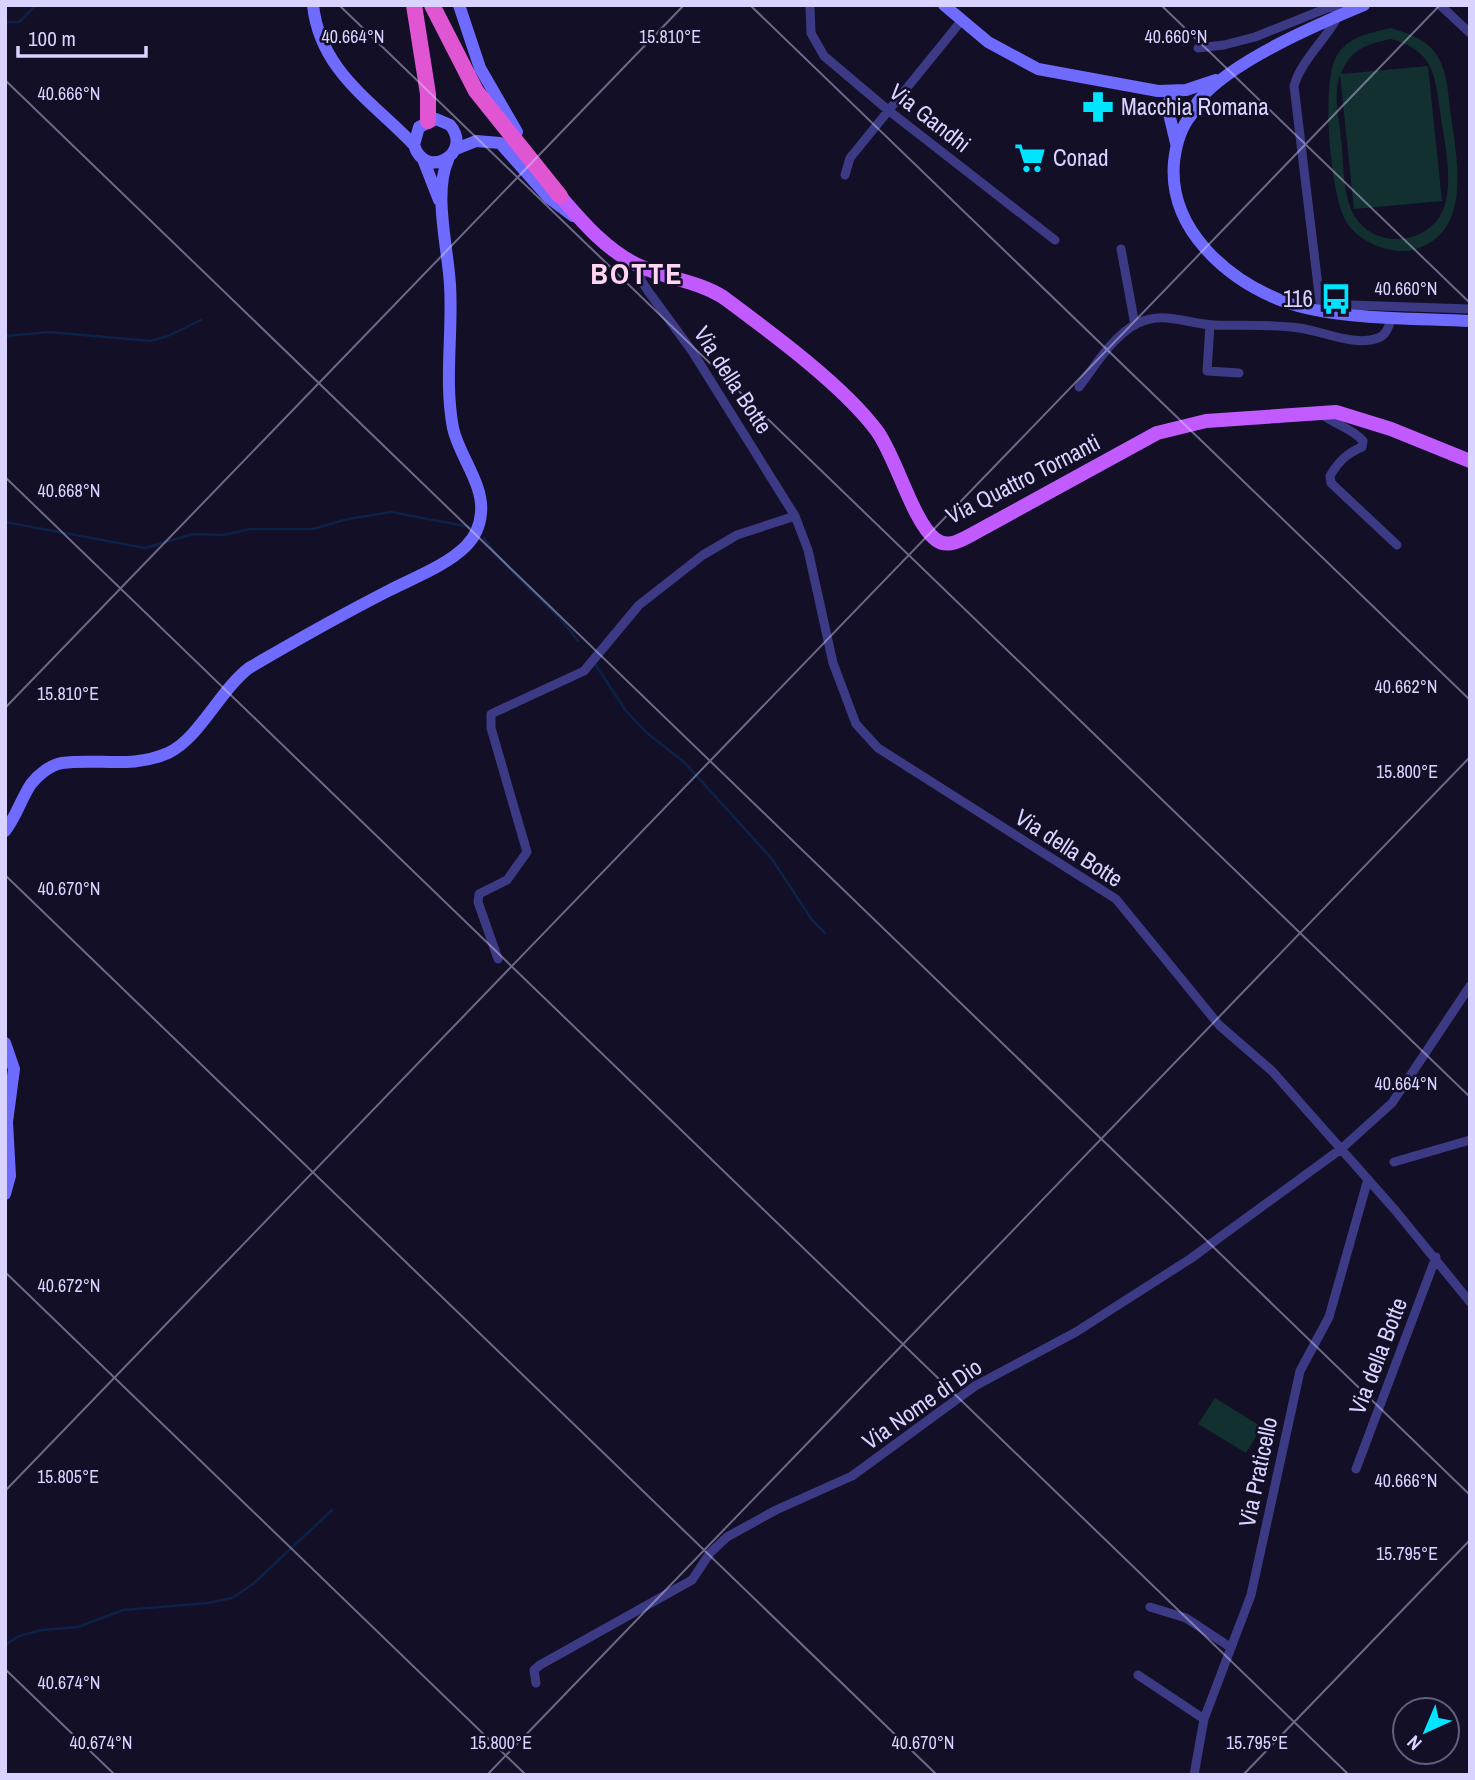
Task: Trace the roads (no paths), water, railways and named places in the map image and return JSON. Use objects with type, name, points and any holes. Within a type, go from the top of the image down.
[{"type":"highway","points":[[414,5],[428,94],[423,124]]},
{"type":"highway","points":[[432,5],[476,90],[560,196]]},
{"type":"main road","points":[[313,5],[319,34],[331,61],[351,87],[414,145],[423,159],[442,207]]},
{"type":"main road","points":[[459,5],[475,57],[490,88],[560,196]]},
{"type":"main road","points":[[944,5],[988,42],[1038,69],[1143,89],[1180,91],[1223,77],[1364,5]]},
{"type":"main road","points":[[1176,144],[1196,103],[1223,77]]},
{"type":"main road","points":[[1143,89],[1179,118],[1188,116]]},
{"type":"main road","points":[[1180,91],[1196,103]]},
{"type":"main road","points":[[1180,91],[1169,109],[1176,144],[1174,190],[1194,236],[1213,257],[1252,286],[1287,302],[1392,317],[1470,321]]},
{"type":"main road","points":[[5,831],[32,784],[45,770],[60,763],[130,764],[170,753],[191,735],[234,679],[249,668],[432,568],[464,548],[473,538],[482,510],[477,487],[453,431],[449,399],[452,309],[448,245],[442,207],[442,172],[457,138],[450,125],[436,119],[406,127],[390,121]]},
{"type":"main road","points":[[414,145],[423,124]]},
{"type":"main road","points":[[423,159],[435,163],[477,141],[500,143],[549,198],[583,222]]},
{"type":"main road","name":"Via Quattro Tornanti","points":[[560,196],[583,222],[615,251],[640,267],[697,283],[723,297],[850,402],[876,430],[890,452],[923,525],[936,540],[944,543],[954,544],[970,536],[1157,433],[1206,421],[1336,412],[1391,429],[1470,461]]},
{"type":"main road","points":[[5,1043],[14,1069],[7,1122],[10,1176],[5,1194]]},
{"type":"street","points":[[1440,5],[1470,33]]},
{"type":"street","name":"Via Gandhi","points":[[810,7],[811,33],[824,56],[888,110],[1055,240]]},
{"type":"street","points":[[1198,48],[1255,37],[1330,7],[1344,13],[1297,76],[1294,86],[1321,307],[1470,309]]},
{"type":"street","points":[[845,175],[850,158],[962,20]]},
{"type":"street","points":[[1121,249],[1135,325]]},
{"type":"street","name":"Via della Botte","points":[[640,267],[641,280],[692,351],[794,516],[808,550],[833,663],[856,724],[878,748],[1116,900],[1219,1025],[1272,1071],[1436,1257],[1470,1301]]},
{"type":"street","points":[[1079,387],[1116,340],[1135,325],[1151,318],[1179,317],[1210,325],[1300,328],[1359,340],[1377,339],[1385,334],[1392,317]]},
{"type":"street","points":[[1210,325],[1206,371],[1239,373]]},
{"type":"street","points":[[1320,413],[1333,424],[1356,432],[1363,441],[1362,447],[1350,452],[1337,464],[1330,476],[1331,483],[1397,545]]},
{"type":"street","points":[[498,959],[478,902],[480,894],[507,880],[527,852],[491,729],[491,714],[584,671],[639,605],[703,555],[737,535],[794,516]]},
{"type":"street","name":"Via Nome di Dio","points":[[536,1683],[534,1670],[540,1665],[692,1580],[710,1553],[727,1536],[776,1510],[852,1476],[975,1386],[1076,1332],[1190,1259],[1341,1149],[1392,1103],[1470,986]]},
{"type":"street","points":[[1394,1162],[1470,1140]]},
{"type":"street","name":"Via Praticello","points":[[1194,1775],[1204,1719],[1251,1595],[1300,1371],[1329,1317],[1367,1179]]},
{"type":"street","name":"Via della Botte","points":[[1356,1469],[1436,1257]]},
{"type":"street","points":[[1150,1607],[1186,1618],[1230,1647]]},
{"type":"street","points":[[1138,1675],[1204,1719]]},
{"type":"waterway","points":[[5,22],[19,22],[36,5]]},
{"type":"waterway","points":[[5,336],[49,332],[151,341],[201,320]]},
{"type":"waterway","points":[[5,522],[145,548],[193,534],[224,535],[250,529],[313,529],[348,519],[391,512],[470,527]]},
{"type":"waterway","points":[[484,538],[578,641]]},
{"type":"waterway","points":[[595,664],[626,711],[647,733],[684,762],[772,859],[812,920],[825,933]]},
{"type":"waterway","points":[[5,1645],[19,1636],[42,1630],[78,1627],[123,1610],[208,1603],[232,1598],[253,1584],[332,1510]]},
{"type":"place","name":"Macchia Romana","points":[[1098,107]]},
{"type":"place","name":"Conad","points":[[1030,158]]},
{"type":"place","name":"116","points":[[1336,299]]},
{"type":"district","name":"BOTTE","points":[[637,274]]}]
